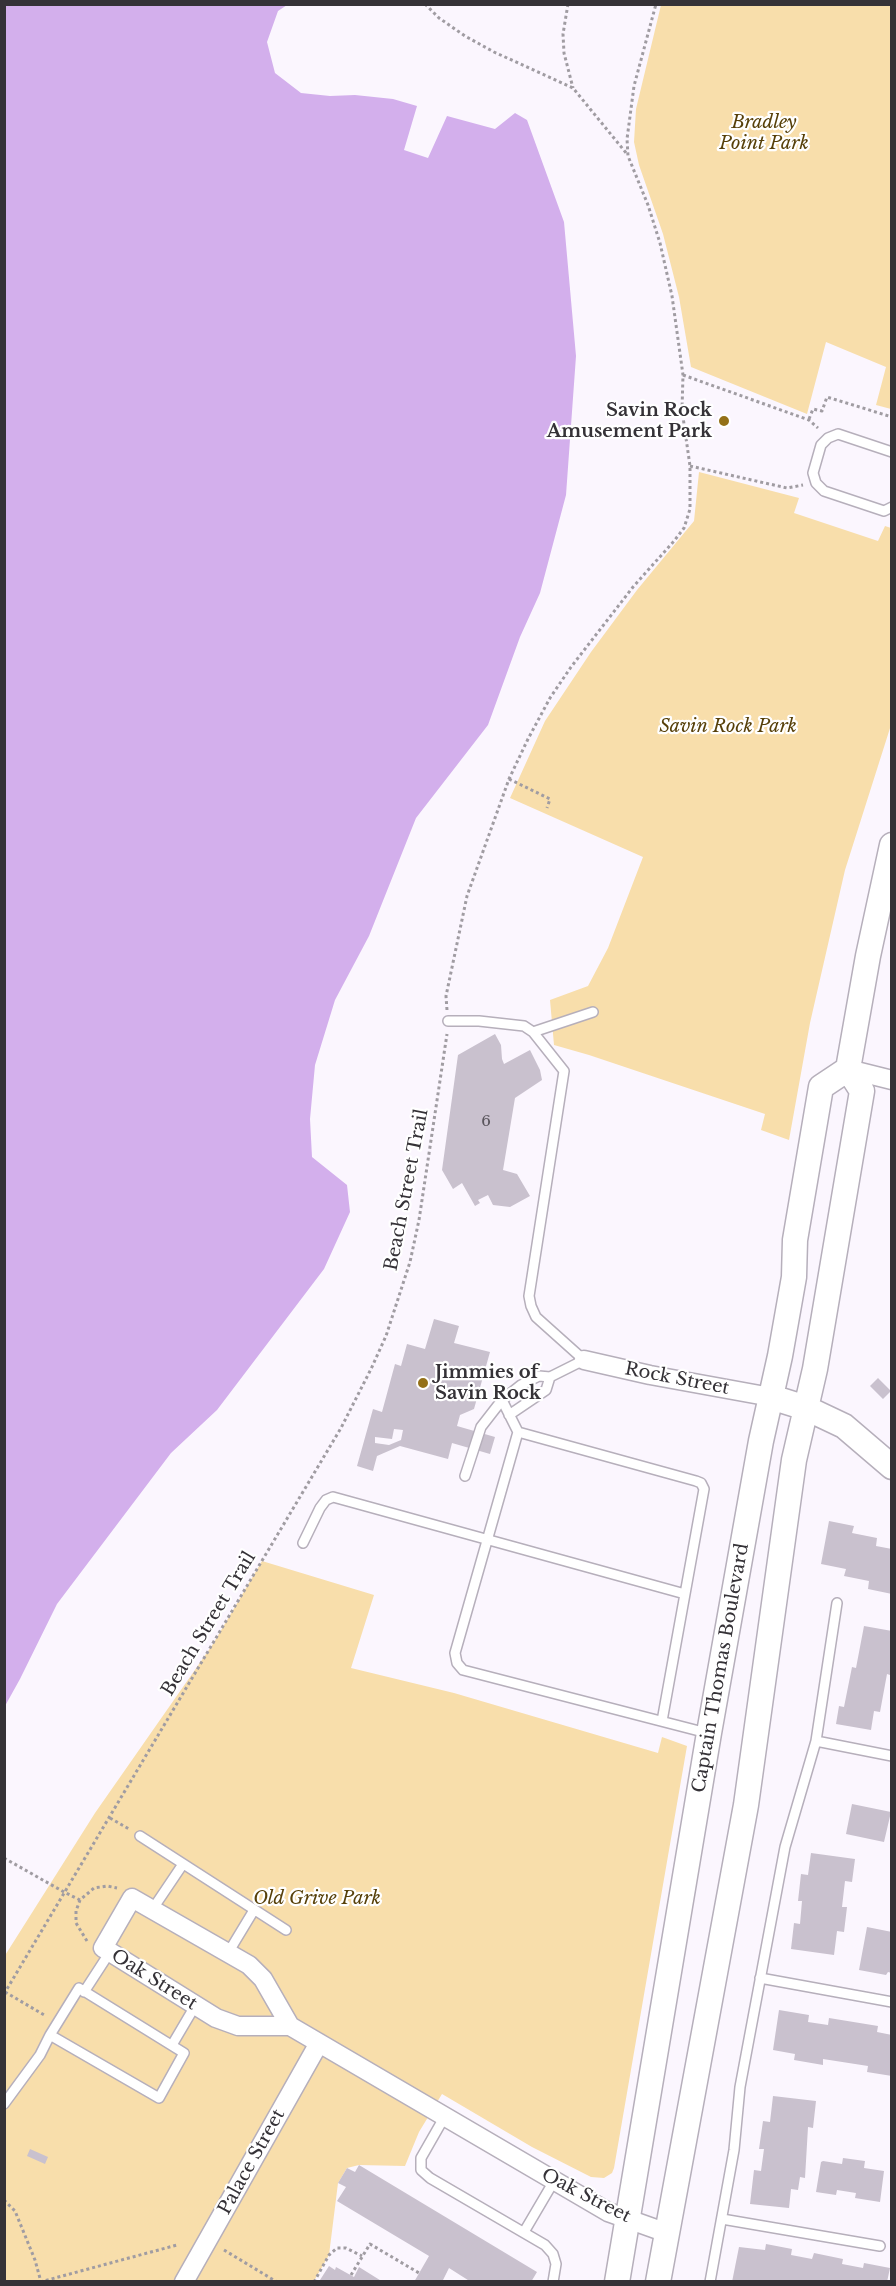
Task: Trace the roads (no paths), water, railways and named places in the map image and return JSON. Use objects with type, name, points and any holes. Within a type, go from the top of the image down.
[{"type":"main road","points":[[658,2282],[746,1805],[794,1460],[815,1369],[862,1092],[848,1069],[886,896],[891,845]]},
{"type":"main road","name":"Captain Thomas Boulevard","points":[[617,2282],[709,1733],[761,1441],[794,1277],[795,1240],[821,1087],[848,1069]]},
{"type":"main road","points":[[771,1397],[806,1408],[844,1426],[891,1467]]},
{"type":"street","points":[[848,1069],[891,1080]]},
{"type":"street","name":"Rock Street","points":[[584,1360],[650,1375],[771,1397]]},
{"type":"street","name":"Oak Street","points":[[290,2026],[264,1979],[249,1965],[132,1898],[103,1948],[195,2006],[216,2018],[238,2026],[290,2026],[608,2212],[667,2233]]},
{"type":"street","name":"Palace Street","points":[[184,2282],[320,2043]]},
{"type":"lane","points":[[891,452],[838,434],[828,438],[821,445],[813,473],[816,483],[824,491],[885,511],[891,507]]},
{"type":"lane","points":[[533,1032],[593,1012]]},
{"type":"lane","points":[[448,1021],[524,1026],[533,1032],[564,1071],[529,1296],[536,1317],[584,1360],[550,1377],[539,1376],[521,1385],[502,1400],[481,1427],[465,1476]]},
{"type":"lane","points":[[509,1414],[546,1390],[550,1377]]},
{"type":"lane","points":[[502,1400],[518,1432],[455,1653],[457,1663],[463,1670],[709,1733]]},
{"type":"lane","points":[[518,1432],[701,1483],[705,1489],[662,1721]]},
{"type":"lane","points":[[303,1543],[320,1508],[326,1500],[333,1497],[685,1594]]},
{"type":"lane","points":[[710,2282],[734,2150],[740,2087],[760,1978],[785,1847],[816,1741],[837,1603]]},
{"type":"lane","points":[[816,1741],[891,1756]]},
{"type":"lane","points":[[140,1836],[286,1930]]},
{"type":"lane","points":[[152,1910],[183,1864]]},
{"type":"lane","points":[[228,1953],[254,1910]]},
{"type":"lane","points":[[84,1992],[110,1952]]},
{"type":"lane","points":[[760,1978],[891,2002]]},
{"type":"lane","points":[[4,2104],[40,2055],[50,2036],[79,1988],[184,2053],[159,2098],[50,2036]]},
{"type":"lane","points":[[172,2045],[195,2006]]},
{"type":"lane","points":[[445,2116],[422,2158],[420,2166],[423,2172],[540,2241],[552,2254],[556,2269],[553,2282]]},
{"type":"lane","points":[[524,2232],[554,2181]]},
{"type":"lane","points":[[722,2219],[880,2246]]},
{"type":"place","name":"Savin Rock Amusement Park","points":[[724,421]]},
{"type":"place","name":"Jimmies of Savin Rock","points":[[423,1383]]},
{"type":"park label","name":"Bradley Point Park","points":[[764,133]]},
{"type":"park label","name":"Savin Rock Park","points":[[728,727]]},
{"type":"park label","name":"Old Grive Park","points":[[317,1899]]}]
